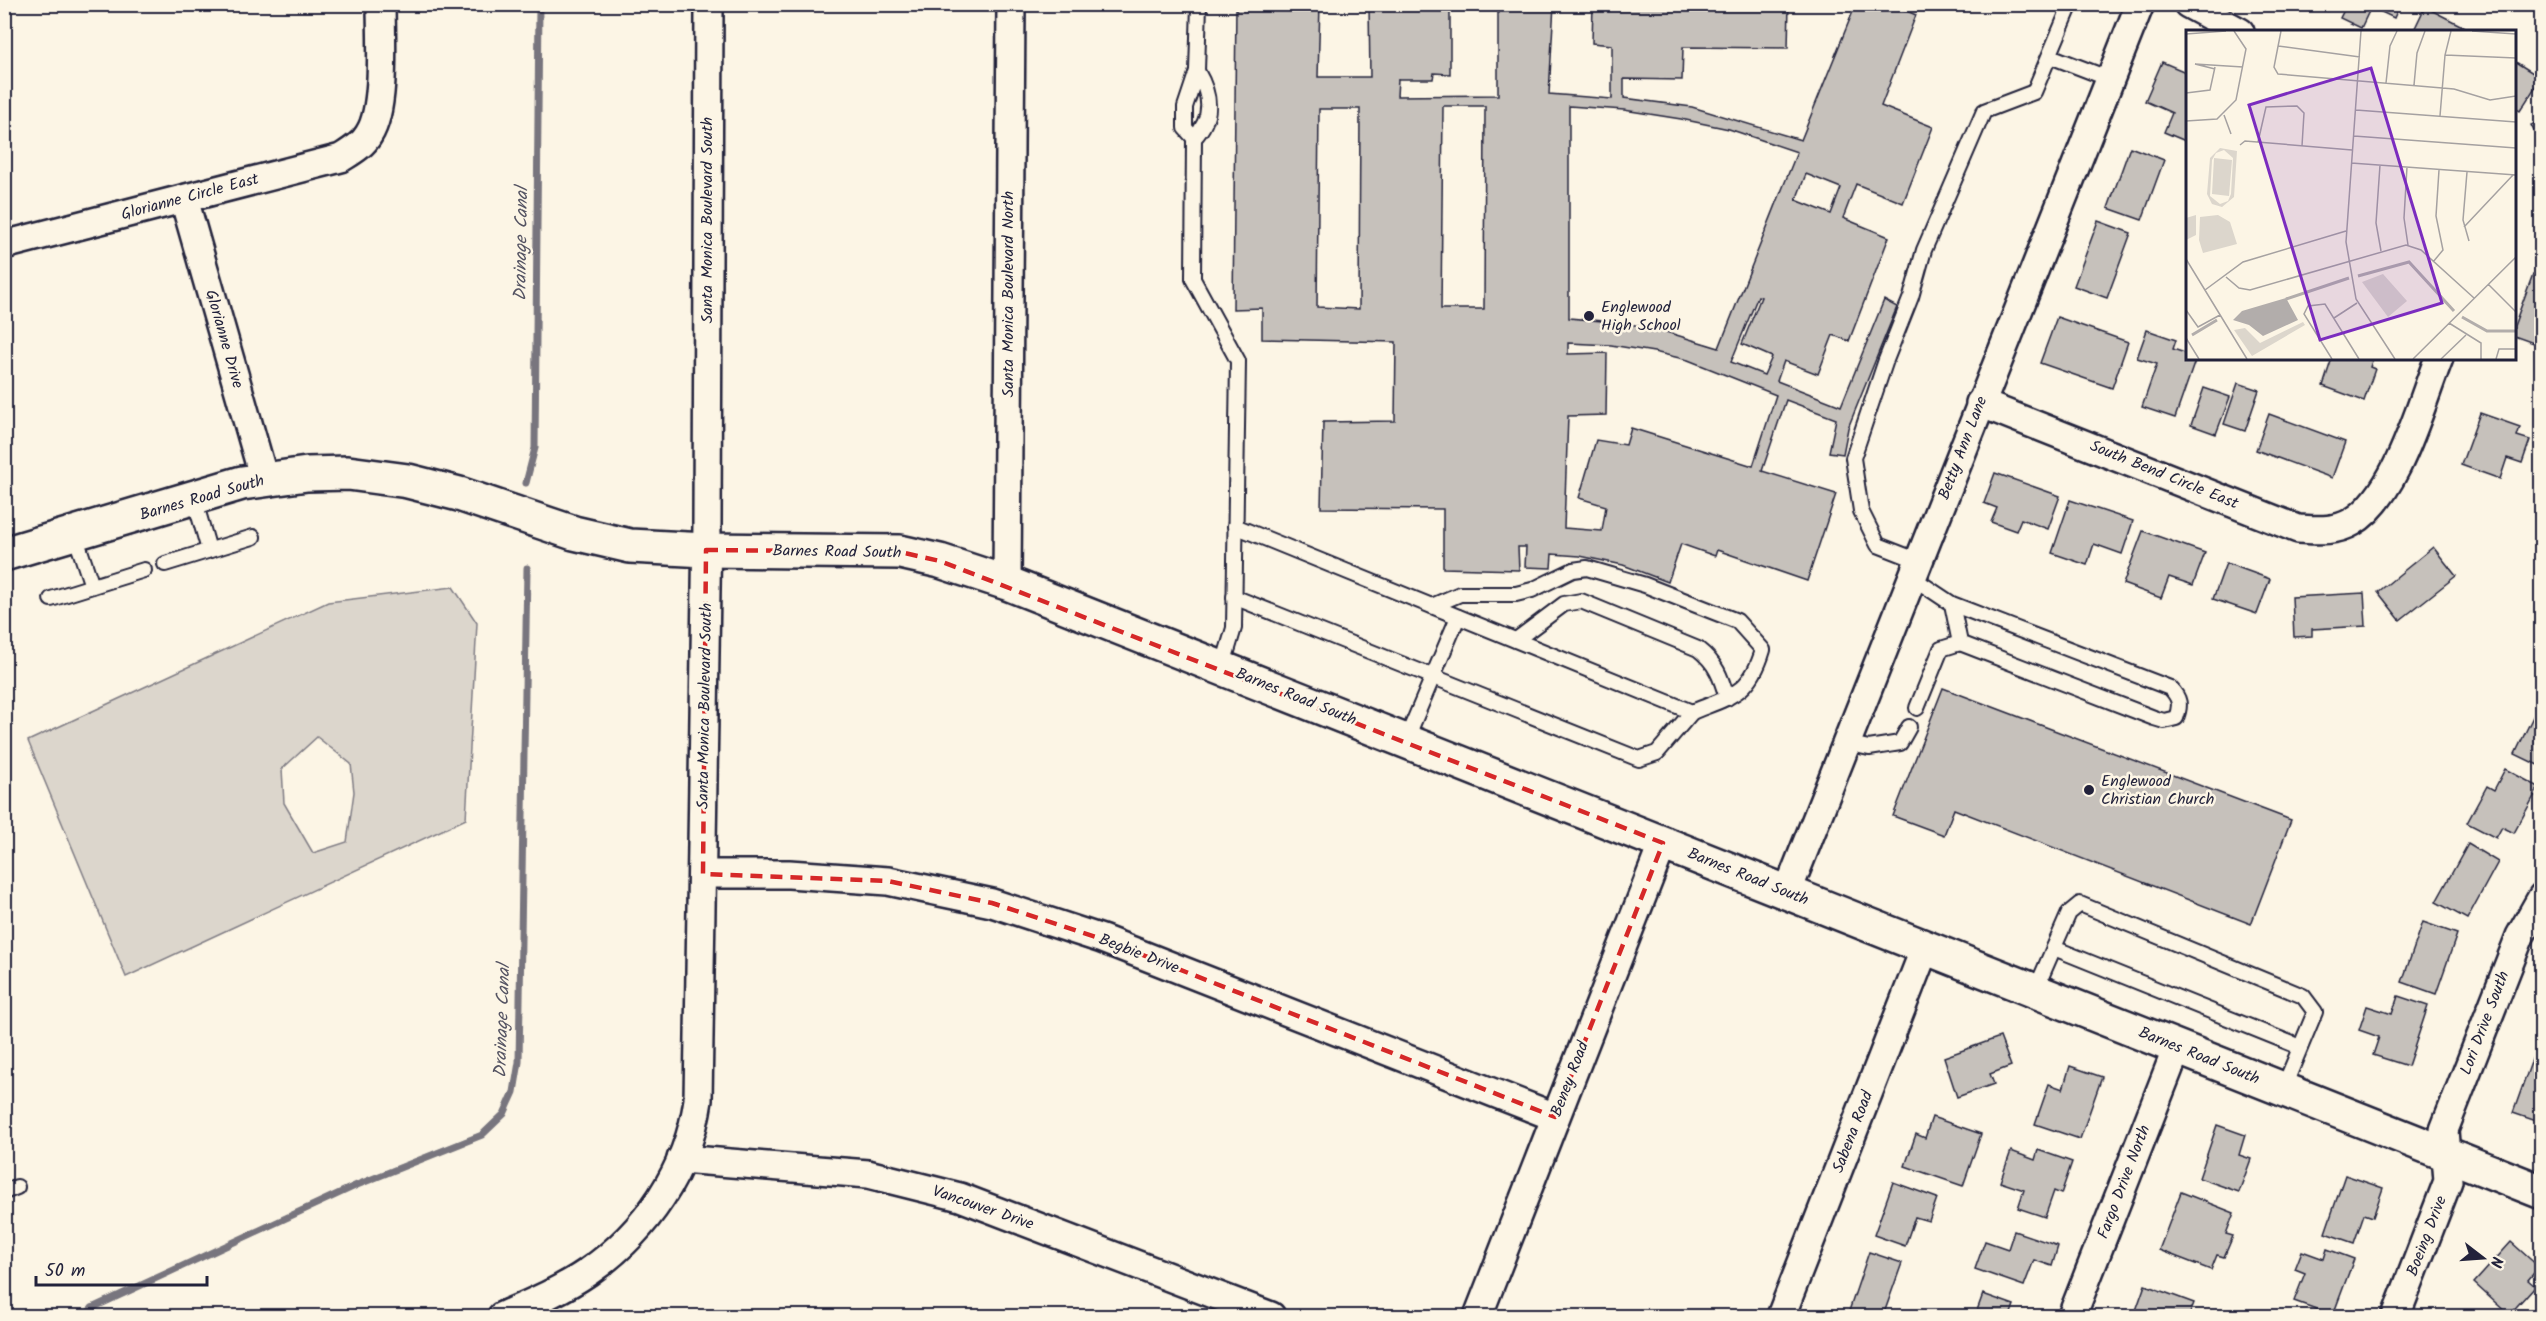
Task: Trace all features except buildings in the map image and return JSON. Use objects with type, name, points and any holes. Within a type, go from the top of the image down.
[{"type":"street","name":"Glorianne Circle East","points":[[4,245],[341,158],[369,136],[376,123],[379,104],[381,4]]},
{"type":"street","name":"Santa Monica Boulevard South","points":[[502,1317],[587,1273],[615,1252],[646,1220],[666,1192],[681,1159],[695,1119],[698,1100],[703,874],[709,4]]},
{"type":"street","name":"Santa Monica Boulevard North","points":[[1007,583],[1011,4]]},
{"type":"street","name":"Betty Ann Lane","points":[[1787,893],[2140,4]]},
{"type":"street","points":[[2188,4],[2236,30]]},
{"type":"street","name":"Glorianne Drive","points":[[184,199],[264,479]]},
{"type":"street","name":"South Bend Circle East","points":[[1980,403],[2298,528],[2327,530],[2351,523],[2373,506],[2390,482],[2438,360]]},
{"type":"street","name":"Barnes Road South","points":[[4,554],[264,479],[327,473],[378,476],[459,494],[602,540],[630,546],[706,550],[900,552],[940,561],[1007,583],[1406,740],[2541,1192]]},
{"type":"street","name":"Beney Road","points":[[1478,1317],[1663,843]]},
{"type":"street","name":"Begbie Drive","points":[[703,874],[789,874],[867,879],[992,903],[1102,939],[1555,1118]]},
{"type":"street","name":"Lori Drive South","points":[[2445,1153],[2444,1130],[2511,957],[2541,897]]},
{"type":"street","name":"Sabena Road","points":[[1781,1317],[1925,948]]},
{"type":"street","name":"Fargo Drive North","points":[[2072,1317],[2177,1048]]},
{"type":"street","name":"Boeing Drive","points":[[2396,1317],[2448,1181],[2445,1153]]},
{"type":"street","name":"Vancouver Drive","points":[[681,1159],[868,1174],[917,1185],[960,1197],[1271,1317]]},
{"type":"lane","points":[[1199,4],[1197,71],[1185,107],[1185,128],[1194,138],[1193,279],[1238,361],[1234,628],[1222,668]]},
{"type":"lane","points":[[1917,708],[1941,649],[1960,643],[2164,721],[2176,718],[2180,706],[2177,695],[2170,688],[1953,604],[1916,570],[1878,545],[1861,511],[1854,458],[1886,360],[1911,297],[1924,250],[1984,111],[2034,92],[2071,4]]},
{"type":"lane","points":[[2050,56],[2110,80]]},
{"type":"lane","points":[[1194,138],[1206,126],[1210,106],[1204,83],[1197,71]]},
{"type":"lane","points":[[194,498],[209,550]]},
{"type":"lane","points":[[1235,526],[1692,712]]},
{"type":"lane","points":[[75,535],[92,586]]},
{"type":"lane","points":[[165,564],[253,537]]},
{"type":"lane","points":[[1234,597],[1639,759],[1658,753],[1692,712],[1727,698],[1752,679],[1763,650],[1737,621],[1607,572],[1587,568],[1573,570],[1524,592],[1460,594],[1432,606]]},
{"type":"lane","points":[[51,599],[144,570]]},
{"type":"lane","points":[[1516,640],[1564,604],[1581,601],[1698,649],[1709,657],[1720,672],[1727,698]]},
{"type":"lane","points":[[1953,604],[1960,643]]},
{"type":"lane","points":[[1406,740],[1458,617]]},
{"type":"lane","points":[[1846,743],[1869,748],[1900,743],[1909,727]]},
{"type":"lane","points":[[2035,991],[2069,913],[2080,904],[2303,996],[2315,1012],[2283,1089]]},
{"type":"lane","points":[[2054,948],[2300,1047]]},
{"type":"highlighted area","points":[[706,550],[900,552],[940,561],[1663,843],[1555,1117],[1102,939],[992,903],[888,881],[703,874]]},
{"type":"shaded area","points":[[453,587],[477,623],[466,819],[126,977],[28,741],[328,602]],"holes":[[[317,737],[351,764],[354,792],[347,842],[313,853],[284,803],[282,769]]]},
{"type":"waterway","name":"Drainage Canal","points":[[526,483],[535,448],[539,4]]},
{"type":"waterway","name":"Drainage Canal","points":[[86,1316],[92,1308],[357,1185],[482,1135],[504,1114],[514,1092],[519,1062],[527,568]]},
{"type":"place","name":"Englewood High School","points":[[1589,316]]},
{"type":"place","name":"Englewood Christian Church","points":[[2089,790]]}]
